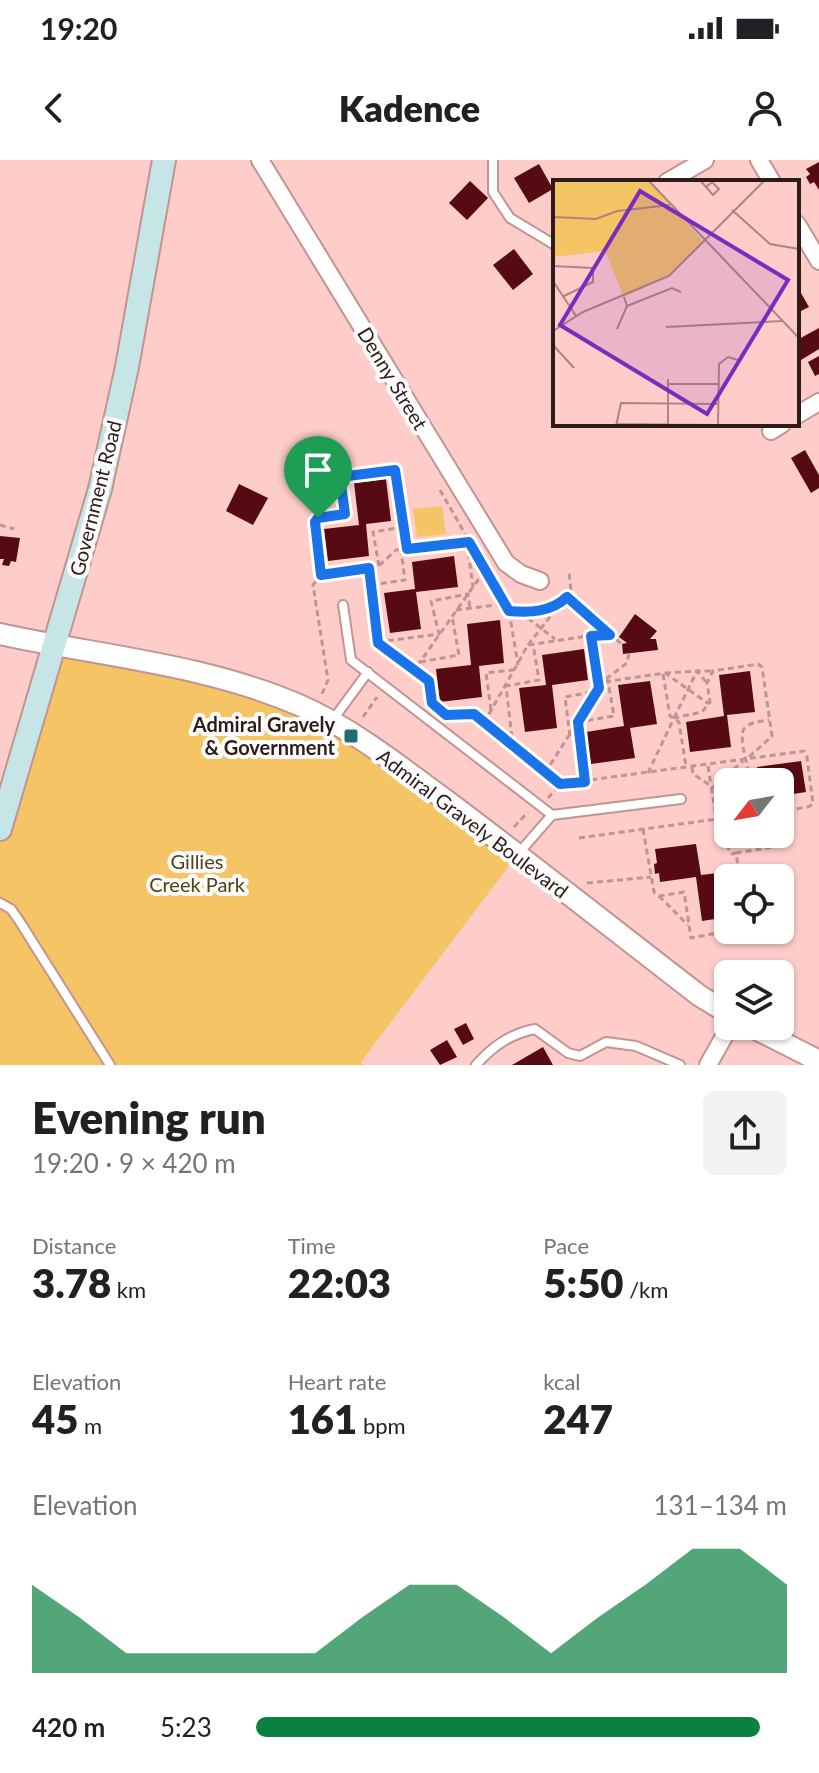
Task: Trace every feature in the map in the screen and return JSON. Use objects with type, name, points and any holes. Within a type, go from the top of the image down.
[{"type":"main road","name":"Government Road","points":[[0,829],[100,489],[127,367],[164,160]]},
{"type":"street","name":"Denny Street","points":[[260,160],[506,563],[521,574],[540,581]]},
{"type":"street","points":[[670,180],[705,160]]},
{"type":"street","points":[[759,160],[771,180]]},
{"type":"street","points":[[799,227],[819,261]]},
{"type":"street","points":[[799,414],[819,402]]},
{"type":"street","name":"Admiral Gravely Boulevard","points":[[0,634],[220,677],[301,706],[397,765],[714,1004]]},
{"type":"street","points":[[708,1065],[722,1040]]},
{"type":"street","points":[[778,1040],[819,1061]]},
{"type":"lane","points":[[493,160],[493,192],[510,218],[553,244]]},
{"type":"lane","points":[[343,605],[351,660],[552,815]]},
{"type":"lane","points":[[331,722],[368,672]]},
{"type":"lane","points":[[518,854],[552,815],[681,799]]},
{"type":"lane","points":[[0,903],[11,909],[110,1065]]},
{"type":"lane","points":[[476,1065],[489,1050],[517,1032],[535,1029],[581,1061],[606,1042],[636,1046],[680,1065]]},
{"type":"path","points":[[321,575],[315,522],[318,518],[345,514],[340,477],[395,470],[407,549]]},
{"type":"path","points":[[440,490],[509,611],[518,665]]},
{"type":"path","points":[[0,525],[14,529]]},
{"type":"path","points":[[379,566],[373,532],[404,527]]},
{"type":"path","points":[[369,575],[396,550],[468,542]]},
{"type":"path","points":[[468,542],[473,587]]},
{"type":"path","points":[[371,585],[405,580],[401,550]]},
{"type":"path","points":[[322,694],[328,680],[313,585],[321,575],[369,568],[378,642],[429,681],[432,703],[446,715],[474,714],[560,784],[804,751],[813,804],[782,811],[786,845],[732,854],[728,848]]},
{"type":"path","points":[[420,662],[485,570]]},
{"type":"path","points":[[509,611],[549,609],[562,601],[571,592],[569,570]]},
{"type":"path","points":[[468,594],[470,609]]},
{"type":"path","points":[[439,634],[431,601],[468,594]]},
{"type":"path","points":[[567,597],[622,644]]},
{"type":"path","points":[[484,723],[541,629],[562,601]]},
{"type":"path","points":[[456,610],[505,603]]},
{"type":"path","points":[[520,612],[557,640]]},
{"type":"path","points":[[409,668],[420,662],[459,655],[452,616]]},
{"type":"path","points":[[378,642],[439,634]]},
{"type":"path","points":[[531,645],[610,635]]},
{"type":"path","points":[[591,636],[598,690]]},
{"type":"path","points":[[506,686],[539,680],[531,645]]},
{"type":"path","points":[[545,774],[598,690],[627,663],[629,653]]},
{"type":"path","points":[[605,681],[758,664],[762,667],[772,736],[711,787]]},
{"type":"path","points":[[491,710],[486,673],[515,670]]},
{"type":"path","points":[[697,671],[707,683]]},
{"type":"path","points":[[648,773],[697,671]]},
{"type":"path","points":[[674,718],[702,712],[709,704],[707,683],[713,671]]},
{"type":"path","points":[[664,674],[709,704]]},
{"type":"path","points":[[664,674],[670,716],[679,722],[689,768],[711,787]]},
{"type":"path","points":[[578,722],[614,716],[605,681]]},
{"type":"path","points":[[506,686],[513,747]]},
{"type":"path","points":[[570,736],[565,697],[598,690]]},
{"type":"path","points":[[363,717],[373,703]]},
{"type":"path","points":[[748,768],[740,738],[744,728],[769,720]]},
{"type":"path","points":[[578,722],[585,782]]},
{"type":"path","points":[[708,765],[714,804]]},
{"type":"path","points":[[548,798],[560,784]]},
{"type":"path","points":[[514,828],[530,809]]},
{"type":"path","points":[[579,838],[714,819]]},
{"type":"path","points":[[643,829],[654,892],[689,926]]},
{"type":"path","points":[[736,853],[738,864]]},
{"type":"path","points":[[583,883],[651,877]]},
{"type":"path","points":[[659,896],[684,892],[691,938],[714,934]]},
{"type":"green space","points":[[442,506],[446,534],[417,537],[413,509]]},
{"type":"green space","name":"Gillies Creek Park","points":[[55,646],[301,706],[518,854],[361,1062],[363,1065],[0,1065],[0,827]]},
{"type":"building","points":[[819,162],[819,190],[814,182],[810,184],[806,177],[810,174],[806,169]]},
{"type":"building","points":[[539,164],[553,189],[529,203],[514,178]]},
{"type":"building","points":[[470,181],[488,198],[467,220],[449,203]]},
{"type":"building","points":[[514,249],[533,274],[513,290],[493,265]]},
{"type":"building","points":[[799,290],[809,307],[799,312]]},
{"type":"building","points":[[819,328],[819,349],[801,360],[799,339]]},
{"type":"building","points":[[819,356],[819,374],[815,376],[808,362]]},
{"type":"building","points":[[805,450],[819,475],[819,488],[811,493],[791,458]]},
{"type":"building","points":[[386,479],[391,521],[366,524],[369,556],[328,561],[324,529],[359,525],[354,483]]},
{"type":"building","points":[[239,484],[268,498],[253,525],[226,511]]},
{"type":"building","points":[[0,536],[20,538],[16,562],[11,561],[9,566],[2,565],[4,559],[0,559]]},
{"type":"building","points":[[454,556],[458,587],[416,592],[421,629],[390,633],[384,593],[415,589],[412,562]]},
{"type":"building","points":[[635,614],[657,631],[650,639],[656,639],[658,650],[623,654],[622,644],[627,643],[619,637]]},
{"type":"building","points":[[500,620],[504,663],[479,666],[482,697],[440,702],[436,669],[471,665],[467,624]]},
{"type":"building","points":[[584,649],[588,680],[552,685],[557,728],[525,732],[519,688],[546,685],[542,655]]},
{"type":"building","points":[[750,671],[755,712],[727,715],[731,747],[690,752],[686,722],[724,716],[719,675]]},
{"type":"building","points":[[650,681],[657,724],[630,728],[635,758],[591,764],[586,732],[624,726],[618,685]]},
{"type":"building","points":[[801,761],[806,792],[794,794],[794,768],[757,767]]},
{"type":"building","points":[[696,844],[701,875],[714,874],[714,919],[702,921],[696,877],[660,882],[659,873],[655,874],[655,849]]},
{"type":"building","points":[[466,1023],[474,1039],[463,1045],[454,1029]]},
{"type":"building","points":[[447,1040],[457,1057],[440,1065],[430,1050]]},
{"type":"building","points":[[543,1047],[553,1065],[512,1065]]},
{"type":"place","name":"Admiral Gravely & Government","points":[[351,736]]},
{"type":"route","points":[[395,470],[407,549],[469,542],[509,611],[549,609],[567,597],[610,635],[591,636],[599,688],[578,722],[585,782],[560,784],[474,714],[446,715],[432,703],[429,681],[378,643],[369,568],[321,575],[315,522],[318,518],[345,514],[340,477],[395,470]]}]
